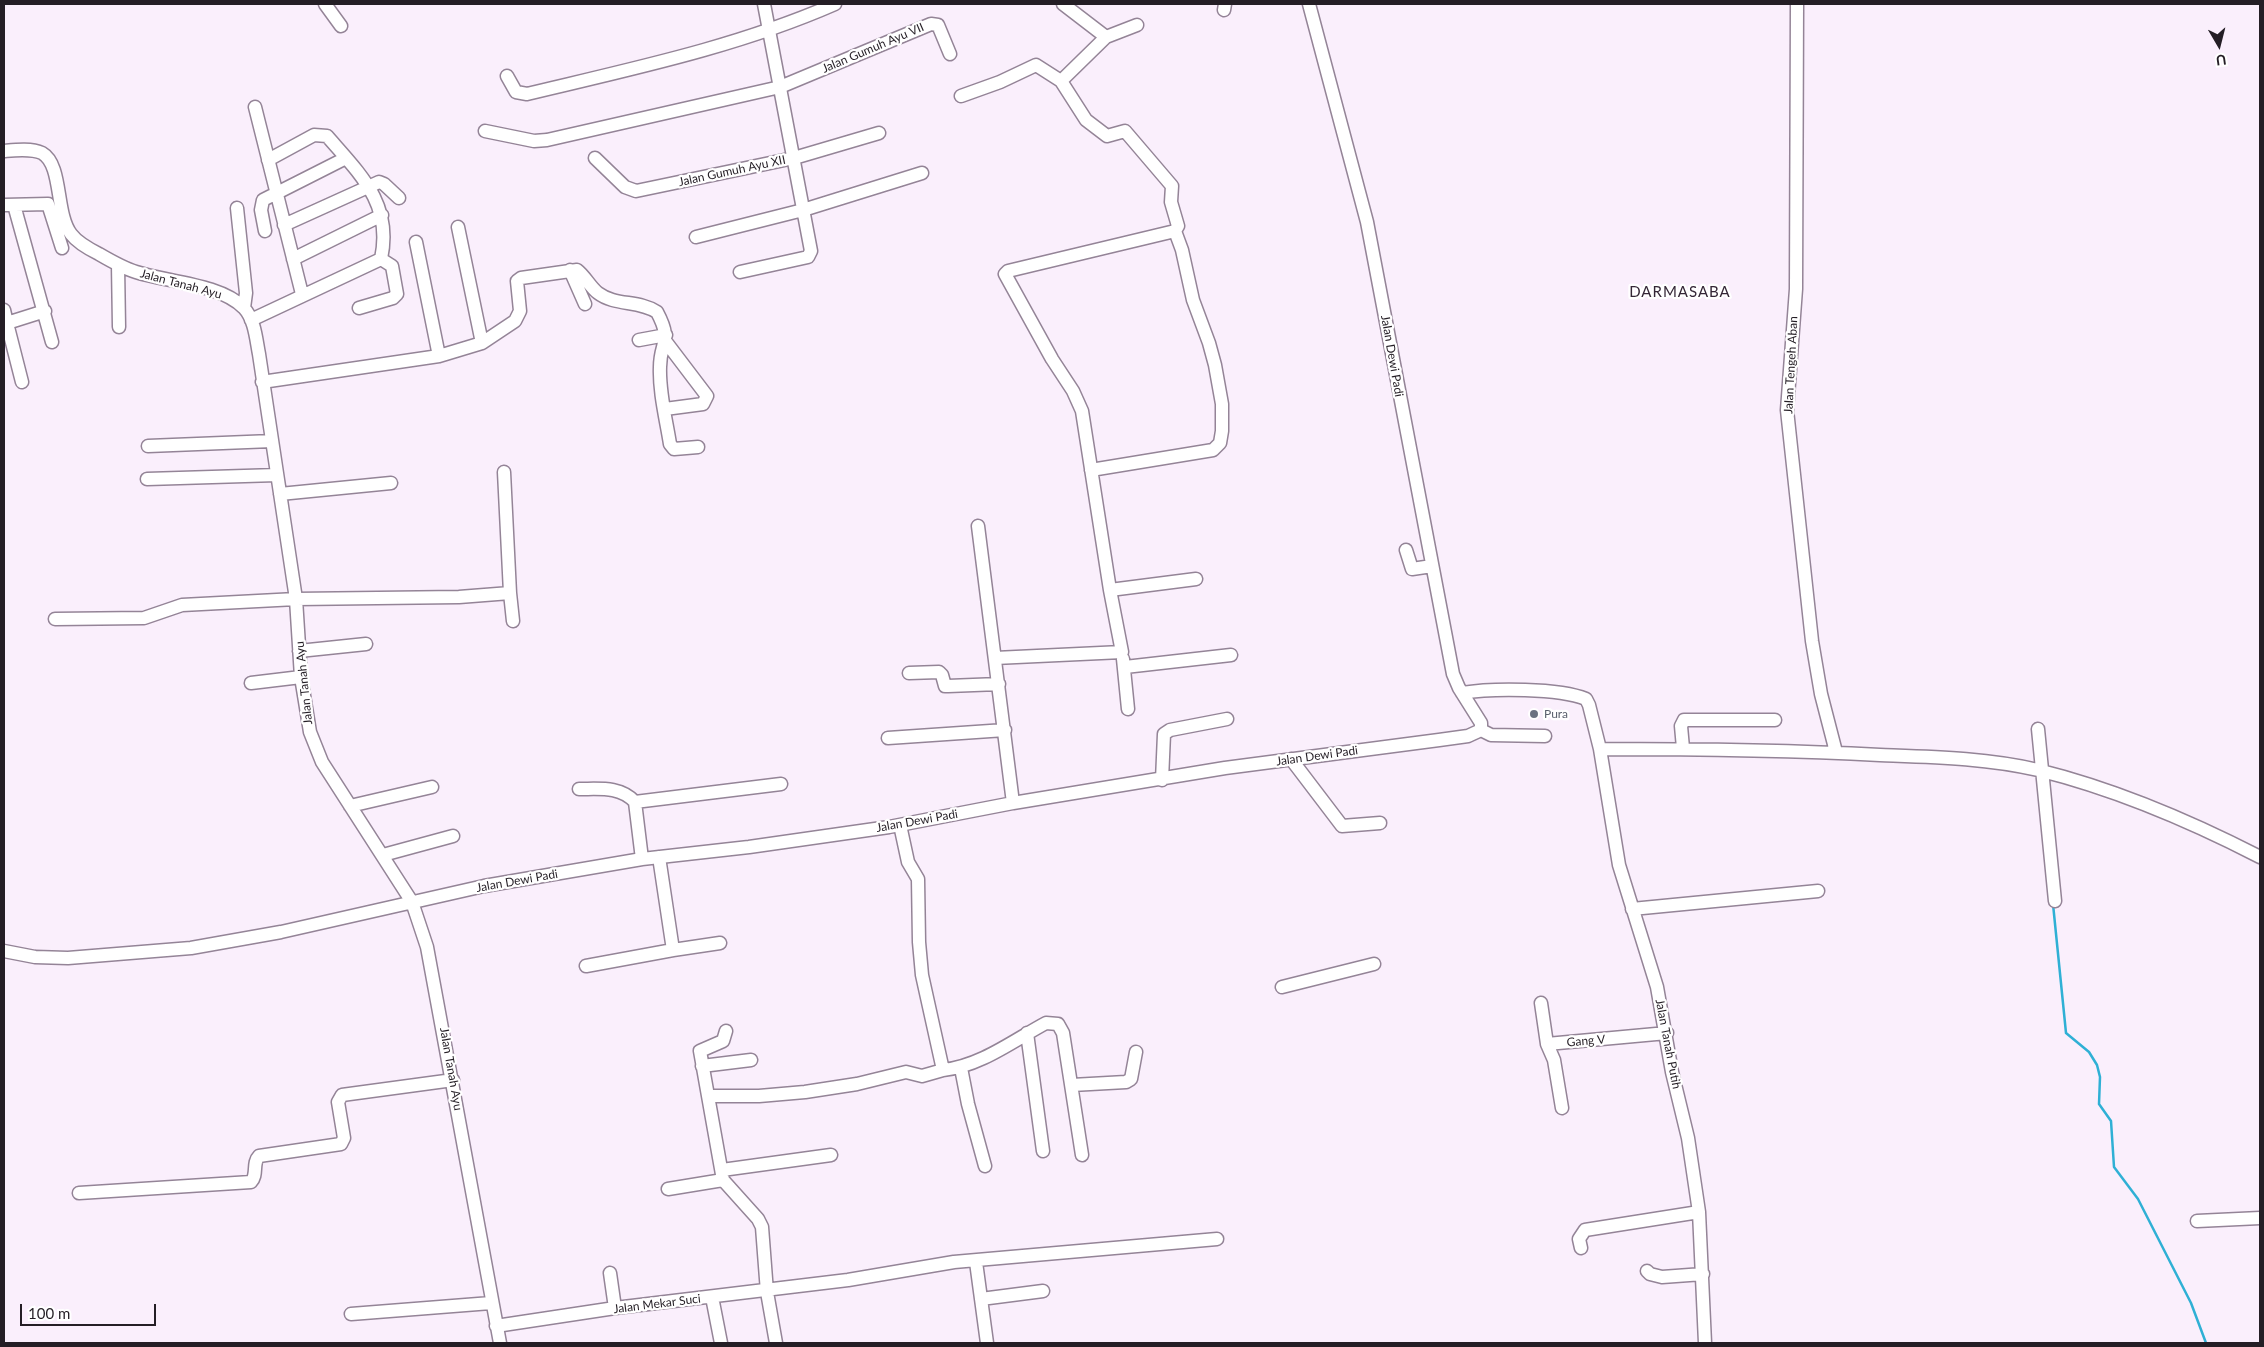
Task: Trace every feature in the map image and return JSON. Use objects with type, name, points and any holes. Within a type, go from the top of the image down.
[{"type":"street","points":[[325,4],[341,26]]},
{"type":"street","points":[[740,272],[811,254],[764,4]]},
{"type":"street","points":[[507,76],[516,92],[527,94],[682,56],[770,30],[836,4]]},
{"type":"street","points":[[1063,4],[1103,40]]},
{"type":"street","name":"Jalan Dewi Padi","points":[[4,951],[35,957],[59,958],[178,949],[281,932],[484,886],[642,859],[895,826],[1013,803],[1311,756],[1468,736],[1481,730],[1481,723],[1462,693],[1453,674],[1365,214],[1309,4]]},
{"type":"street","name":"Jalan Tengeh Aban","points":[[1797,4],[1796,289],[1787,410],[1812,641],[1821,694],[1836,752]]},
{"type":"street","name":"Jalan Gumuh Ayu VII","points":[[780,87],[931,24],[938,25],[950,54]]},
{"type":"street","points":[[1062,81],[1103,40],[1137,24]]},
{"type":"street","points":[[961,96],[1000,82],[1036,65],[1062,81],[1090,125],[1106,136],[1125,131],[1172,186],[1171,202],[1178,226],[1175,231],[1008,271],[1005,274],[1052,359],[1073,391],[1082,411],[1110,590],[1125,667],[1128,709]]},
{"type":"street","points":[[486,131],[534,142],[780,87]]},
{"type":"street","points":[[255,107],[302,294]]},
{"type":"street","points":[[268,160],[320,134],[327,136],[369,185],[382,215],[384,236],[381,259]]},
{"type":"street","name":"Jalan Gumuh Ayu XII","points":[[595,158],[625,187],[636,191],[794,158],[880,134]]},
{"type":"street","name":"Jalan Tanah Ayu","points":[[4,151],[34,151],[47,158],[54,171],[58,199],[70,233],[92,250],[118,265],[136,272],[226,295],[244,308],[251,320],[272,441],[296,600],[305,713],[316,750],[412,902],[432,962],[491,1303],[500,1343]]},
{"type":"street","points":[[265,231],[261,202],[275,192],[346,158]]},
{"type":"street","points":[[696,236],[803,210],[922,173]]},
{"type":"street","points":[[284,225],[369,185],[382,182],[400,198]]},
{"type":"street","points":[[52,342],[45,310],[9,205],[45,204],[51,206],[62,248]]},
{"type":"street","points":[[237,208],[246,293],[244,308]]},
{"type":"street","points":[[293,259],[382,215]]},
{"type":"street","points":[[458,227],[482,342]]},
{"type":"street","points":[[1091,470],[1212,450],[1221,440],[1222,404],[1215,366],[1209,343],[1193,300],[1183,255],[1175,231]]},
{"type":"street","points":[[416,242],[439,356]]},
{"type":"street","points":[[251,320],[302,294],[381,259]]},
{"type":"street","points":[[359,308],[393,298],[397,294],[392,266],[381,259]]},
{"type":"street","points":[[118,265],[119,327]]},
{"type":"street","points":[[570,270],[585,304]]},
{"type":"street","points":[[262,382],[439,356],[482,342],[515,321],[519,316],[517,281],[521,278],[570,270],[580,271],[597,293],[605,297],[638,303],[650,307],[657,312],[666,339],[707,396],[704,404],[665,408]]},
{"type":"street","points":[[4,310],[22,382]]},
{"type":"street","points":[[6,324],[45,310]]},
{"type":"street","points":[[639,340],[666,339]]},
{"type":"street","points":[[666,339],[660,366],[672,448],[698,447]]},
{"type":"street","points":[[148,446],[272,441]]},
{"type":"street","points":[[504,472],[513,621]]},
{"type":"street","points":[[147,479],[277,475]]},
{"type":"street","points":[[280,494],[391,483]]},
{"type":"street","points":[[978,526],[1013,803]]},
{"type":"street","points":[[1406,550],[1412,569],[1432,566]]},
{"type":"street","points":[[1110,590],[1196,579]]},
{"type":"street","points":[[55,619],[144,618],[182,604],[459,597],[510,593]]},
{"type":"street","points":[[299,651],[366,644]]},
{"type":"street","points":[[995,658],[1122,652]]},
{"type":"street","points":[[1125,667],[1231,655]]},
{"type":"street","points":[[908,673],[939,672],[942,674],[945,686],[998,684]]},
{"type":"street","points":[[251,683],[301,677]]},
{"type":"street","name":"Jalan Tanah Putih","points":[[1462,693],[1529,691],[1577,695],[1586,699],[1600,749],[1619,865],[1657,987],[1667,1033],[1672,1072],[1688,1138],[1699,1212],[1705,1343]]},
{"type":"street","points":[[1162,780],[1164,734],[1170,730],[1227,720]]},
{"type":"street","points":[[1683,748],[1680,726],[1684,720],[1775,720]]},
{"type":"street","points":[[2038,729],[2037,770],[2055,901]]},
{"type":"street","points":[[888,738],[1005,730]]},
{"type":"street","points":[[1481,730],[1491,735],[1545,736]]},
{"type":"street","points":[[1600,749],[1683,748],[1937,756],[2037,770],[2170,815],[2260,857]]},
{"type":"street","points":[[1293,759],[1342,826],[1380,823]]},
{"type":"street","points":[[635,802],[781,784]]},
{"type":"street","points":[[350,806],[432,787]]},
{"type":"street","points":[[579,789],[622,791],[635,802],[642,859]]},
{"type":"street","points":[[895,826],[908,862],[918,879],[919,942],[922,975],[944,1070]]},
{"type":"street","points":[[383,855],[453,836]]},
{"type":"street","points":[[659,857],[673,950]]},
{"type":"street","points":[[1632,909],[1818,891]]},
{"type":"street","points":[[586,966],[720,943]]},
{"type":"street","points":[[1282,987],[1374,964]]},
{"type":"street","points":[[1541,1003],[1547,1044],[1554,1060],[1562,1108]]},
{"type":"street","points":[[709,1096],[768,1096],[857,1084],[899,1074],[910,1073],[922,1076],[961,1068],[1046,1023],[1052,1022],[1060,1025],[1064,1034],[1082,1155]]},
{"type":"street","points":[[726,1031],[723,1040],[700,1050],[702,1066],[723,1175],[758,1219],[762,1227],[767,1292],[776,1343]]},
{"type":"street","points":[[1027,1033],[1043,1151]]},
{"type":"street","name":"Gang V","points":[[1547,1044],[1667,1033]]},
{"type":"street","points":[[1072,1085],[1126,1082],[1131,1080],[1136,1052]]},
{"type":"street","points":[[702,1066],[751,1060]]},
{"type":"street","points":[[961,1068],[968,1104],[985,1166]]},
{"type":"street","points":[[79,1193],[251,1182],[254,1178],[256,1160],[259,1156],[341,1144],[344,1138],[338,1102],[342,1095],[453,1080]]},
{"type":"street","points":[[668,1189],[723,1175],[831,1155]]},
{"type":"street","points":[[1581,1248],[1580,1239],[1585,1230],[1699,1212]]},
{"type":"street","points":[[2197,1221],[2260,1218]]},
{"type":"street","name":"Jalan Mekar Suci","points":[[496,1326],[616,1308],[767,1292],[848,1280],[916,1267],[1217,1239]]},
{"type":"street","points":[[976,1262],[987,1343]]},
{"type":"street","points":[[1647,1271],[1662,1278],[1703,1274]]},
{"type":"street","points":[[610,1273],[616,1308]]},
{"type":"street","points":[[981,1299],[1043,1291]]},
{"type":"street","points":[[712,1297],[721,1343]]},
{"type":"street","points":[[351,1314],[491,1303]]},
{"type":"waterway","points":[[2053,904],[2066,1033],[2089,1052],[2097,1065],[2100,1077],[2099,1104],[2111,1121],[2114,1167],[2138,1199],[2191,1303],[2206,1343]]},
{"type":"place","name":"Pura","points":[[1534,714]]},
{"type":"district","name":"DARMASABA","points":[[1680,292]]}]
